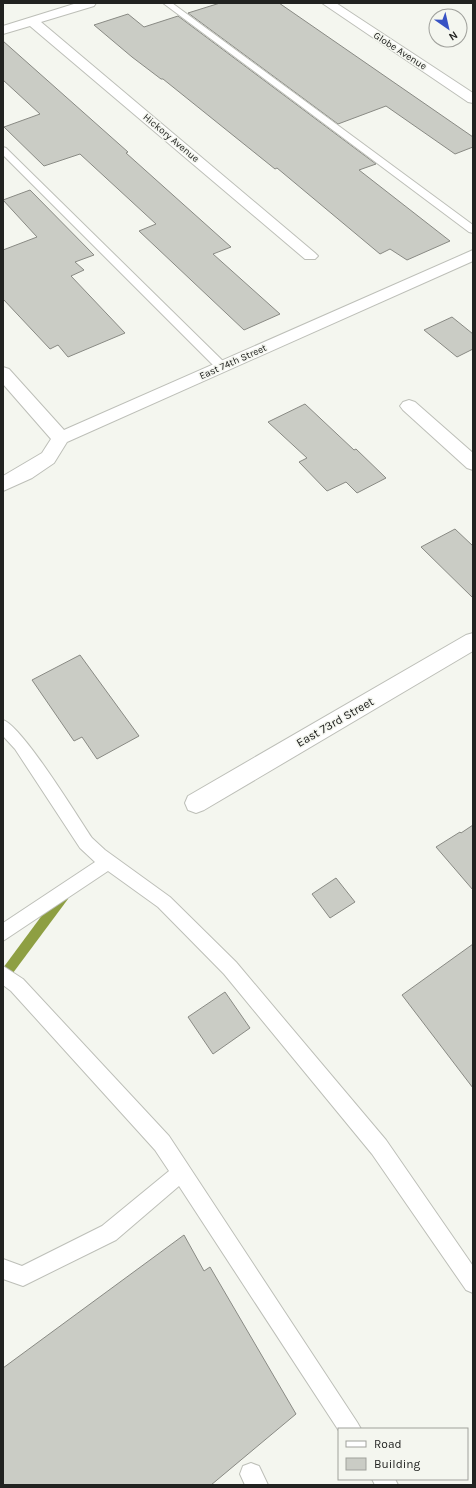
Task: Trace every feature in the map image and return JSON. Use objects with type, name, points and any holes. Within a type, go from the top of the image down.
[{"type":"street","points":[[3,30],[90,3]]},
{"type":"street","name":"Globe Avenue","points":[[328,3],[473,99]]},
{"type":"street","name":"Hickory Avenue","points":[[32,21],[310,256]]},
{"type":"street","name":"East 74th Street","points":[[61,438],[473,256]]},
{"type":"street","points":[[3,373],[61,438],[48,458],[26,473],[3,484]]},
{"type":"street","points":[[409,406],[473,463]]},
{"type":"street","name":"East 73rd Street","points":[[196,803],[473,641]]},
{"type":"lane","points":[[167,3],[473,230]]},
{"type":"lane","points":[[3,150],[222,367]]},
{"type":"lane","points":[[3,726],[20,744],[86,843],[108,862],[164,902],[230,968],[379,1147],[473,1283]]},
{"type":"lane","points":[[3,933],[108,862]]},
{"type":"lane","points":[[3,974],[17,985],[162,1143],[349,1428]]},
{"type":"lane","points":[[3,1269],[23,1276],[109,1233],[182,1172]]},
{"type":"building","points":[[220,3],[279,3],[473,137],[473,147],[455,154],[386,106],[338,124],[188,13]]},
{"type":"building","points":[[128,14],[144,27],[178,16],[376,164],[359,170],[450,241],[407,260],[390,249],[380,254],[277,168],[275,169],[163,79],[132,57],[94,25]]},
{"type":"building","points":[[3,41],[128,152],[126,153],[231,247],[213,254],[280,314],[244,330],[139,231],[156,224],[80,154],[44,166],[4,127],[40,114],[3,80]]},
{"type":"building","points":[[30,190],[94,255],[75,262],[84,270],[71,276],[125,333],[68,357],[58,345],[50,349],[3,299],[3,250],[37,237],[3,200]]},
{"type":"building","points":[[452,317],[473,334],[473,349],[457,357],[424,330]]},
{"type":"building","points":[[305,404],[386,478],[357,493],[346,482],[327,491],[299,462],[307,458],[268,422]]},
{"type":"building","points":[[455,529],[473,546],[473,598],[421,547]]},
{"type":"building","points":[[80,655],[139,736],[97,759],[82,737],[74,741],[32,680]]},
{"type":"building","points":[[473,825],[473,890],[436,847]]},
{"type":"building","points":[[336,878],[355,902],[330,918],[312,894]]},
{"type":"building","points":[[473,944],[473,1088],[402,995]]},
{"type":"building","points":[[225,992],[250,1028],[213,1054],[188,1017]]},
{"type":"building","points":[[184,1235],[204,1271],[210,1267],[296,1414],[211,1485],[3,1485],[3,1368]]},
{"type":"waterway","points":[[3,977],[64,895]]}]
